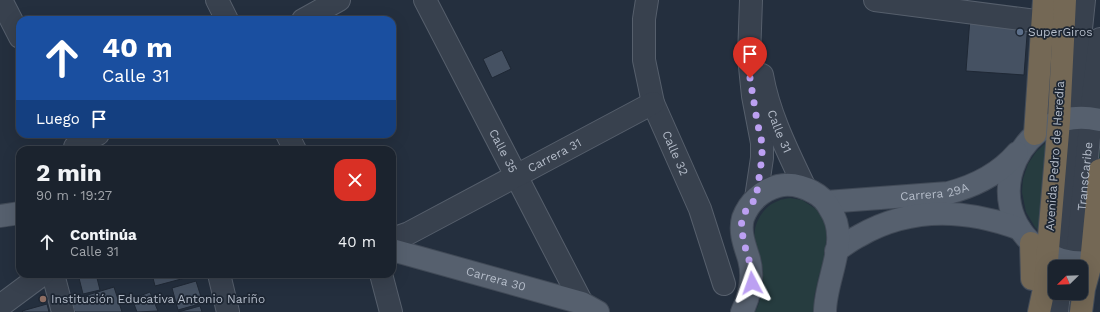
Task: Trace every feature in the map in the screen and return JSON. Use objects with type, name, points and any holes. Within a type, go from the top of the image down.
[{"type":"highway","points":[[1031,138],[1044,0]]},
{"type":"highway","name":"Avenida Pedro de Heredia","points":[[1065,0],[1081,119],[1063,256],[1084,289],[1081,312]]},
{"type":"highway","name":"Avenida Pedro de Heredia","points":[[1039,312],[1045,284],[1063,256],[1100,170]]},
{"type":"highway","points":[[1029,312],[1032,282],[1063,256]]},
{"type":"main road","points":[[1063,256],[1013,212],[1009,194],[1011,176],[1016,159],[1031,138],[1047,126],[1081,119]]},
{"type":"main road","name":"Carrera 29A","points":[[826,202],[948,193],[964,189],[979,183],[992,175],[1011,160],[1031,138]]},
{"type":"main road","points":[[742,312],[752,283],[750,266],[741,225],[746,210],[756,198],[767,190],[779,186],[791,185],[805,188],[818,194],[826,202],[835,216],[839,231],[838,242],[826,300],[825,312]]},
{"type":"main road","name":"Carrera 29A","points":[[836,251],[859,235],[884,224],[911,216],[938,213],[967,214],[994,220],[1063,256]]},
{"type":"main road","points":[[0,216],[16,214]]},
{"type":"main road","name":"Carrera 30","points":[[396,251],[590,307]]},
{"type":"street","points":[[1,0],[16,29]]},
{"type":"street","points":[[217,0],[225,16]]},
{"type":"street","points":[[310,16],[339,0]]},
{"type":"street","name":"Calle 35","points":[[425,0],[517,176],[590,307]]},
{"type":"street","name":"Calle 31","points":[[752,0],[754,36],[764,88],[782,139],[805,188]]},
{"type":"street","name":"Calle 31","points":[[752,0],[749,57],[752,96],[762,143],[762,158],[756,198]]},
{"type":"street","points":[[875,0],[1043,22]]},
{"type":"street","name":"TransCaribe","points":[[1081,119],[1084,0]]},
{"type":"street","name":"Calle 32","points":[[642,6],[644,60],[653,103],[700,209],[724,284]]},
{"type":"street","name":"TransCaribe","points":[[1063,256],[1081,119],[1100,39]]},
{"type":"street","name":"Carrera 31","points":[[396,238],[410,233],[653,103]]},
{"type":"street","points":[[74,144],[88,138]]},
{"type":"street","points":[[0,306],[38,278]]},
{"type":"street","points":[[54,278],[63,312]]},
{"type":"street","points":[[220,278],[228,312]]},
{"type":"street","points":[[382,278],[391,312]]},
{"type":"street","points":[[1057,312],[1058,300]]},
{"type":"street","points":[[1072,312],[1073,300]]},
{"type":"green space","points":[[1100,133],[1100,247],[1044,236],[1035,227],[1026,212],[1022,192],[1023,179],[1028,164],[1036,152],[1050,139]]},
{"type":"green space","points":[[790,198],[802,200],[816,209],[824,220],[827,233],[824,262],[819,275],[814,298],[814,312],[755,312],[760,301],[763,283],[763,270],[755,240],[755,228],[763,212],[768,207],[779,200]]},
{"type":"building","points":[[970,18],[1028,22],[1024,75],[966,71]]},
{"type":"building","points":[[502,50],[511,69],[492,78],[483,59]]},
{"type":"building","points":[[79,278],[97,278],[100,290],[83,294]]},
{"type":"building","points":[[153,278],[185,278],[155,286]]},
{"type":"building","points":[[196,281],[203,303],[178,310],[172,288]]},
{"type":"building","points":[[114,287],[122,312],[75,312],[71,300]]},
{"type":"building","points":[[150,292],[158,311],[137,312],[132,299]]},
{"type":"building","points":[[47,304],[49,312],[22,311]]},
{"type":"building","points":[[200,306],[202,312],[178,312]]},
{"type":"place","name":"SuperGiros","points":[[1020,32]]},
{"type":"place","name":"Institución Educativa Antonio Nariño","points":[[43,299]]},
{"type":"route","points":[[750,78],[752,96],[762,143],[762,158],[756,198],[746,210],[741,225],[749,260],[752,283]]}]
